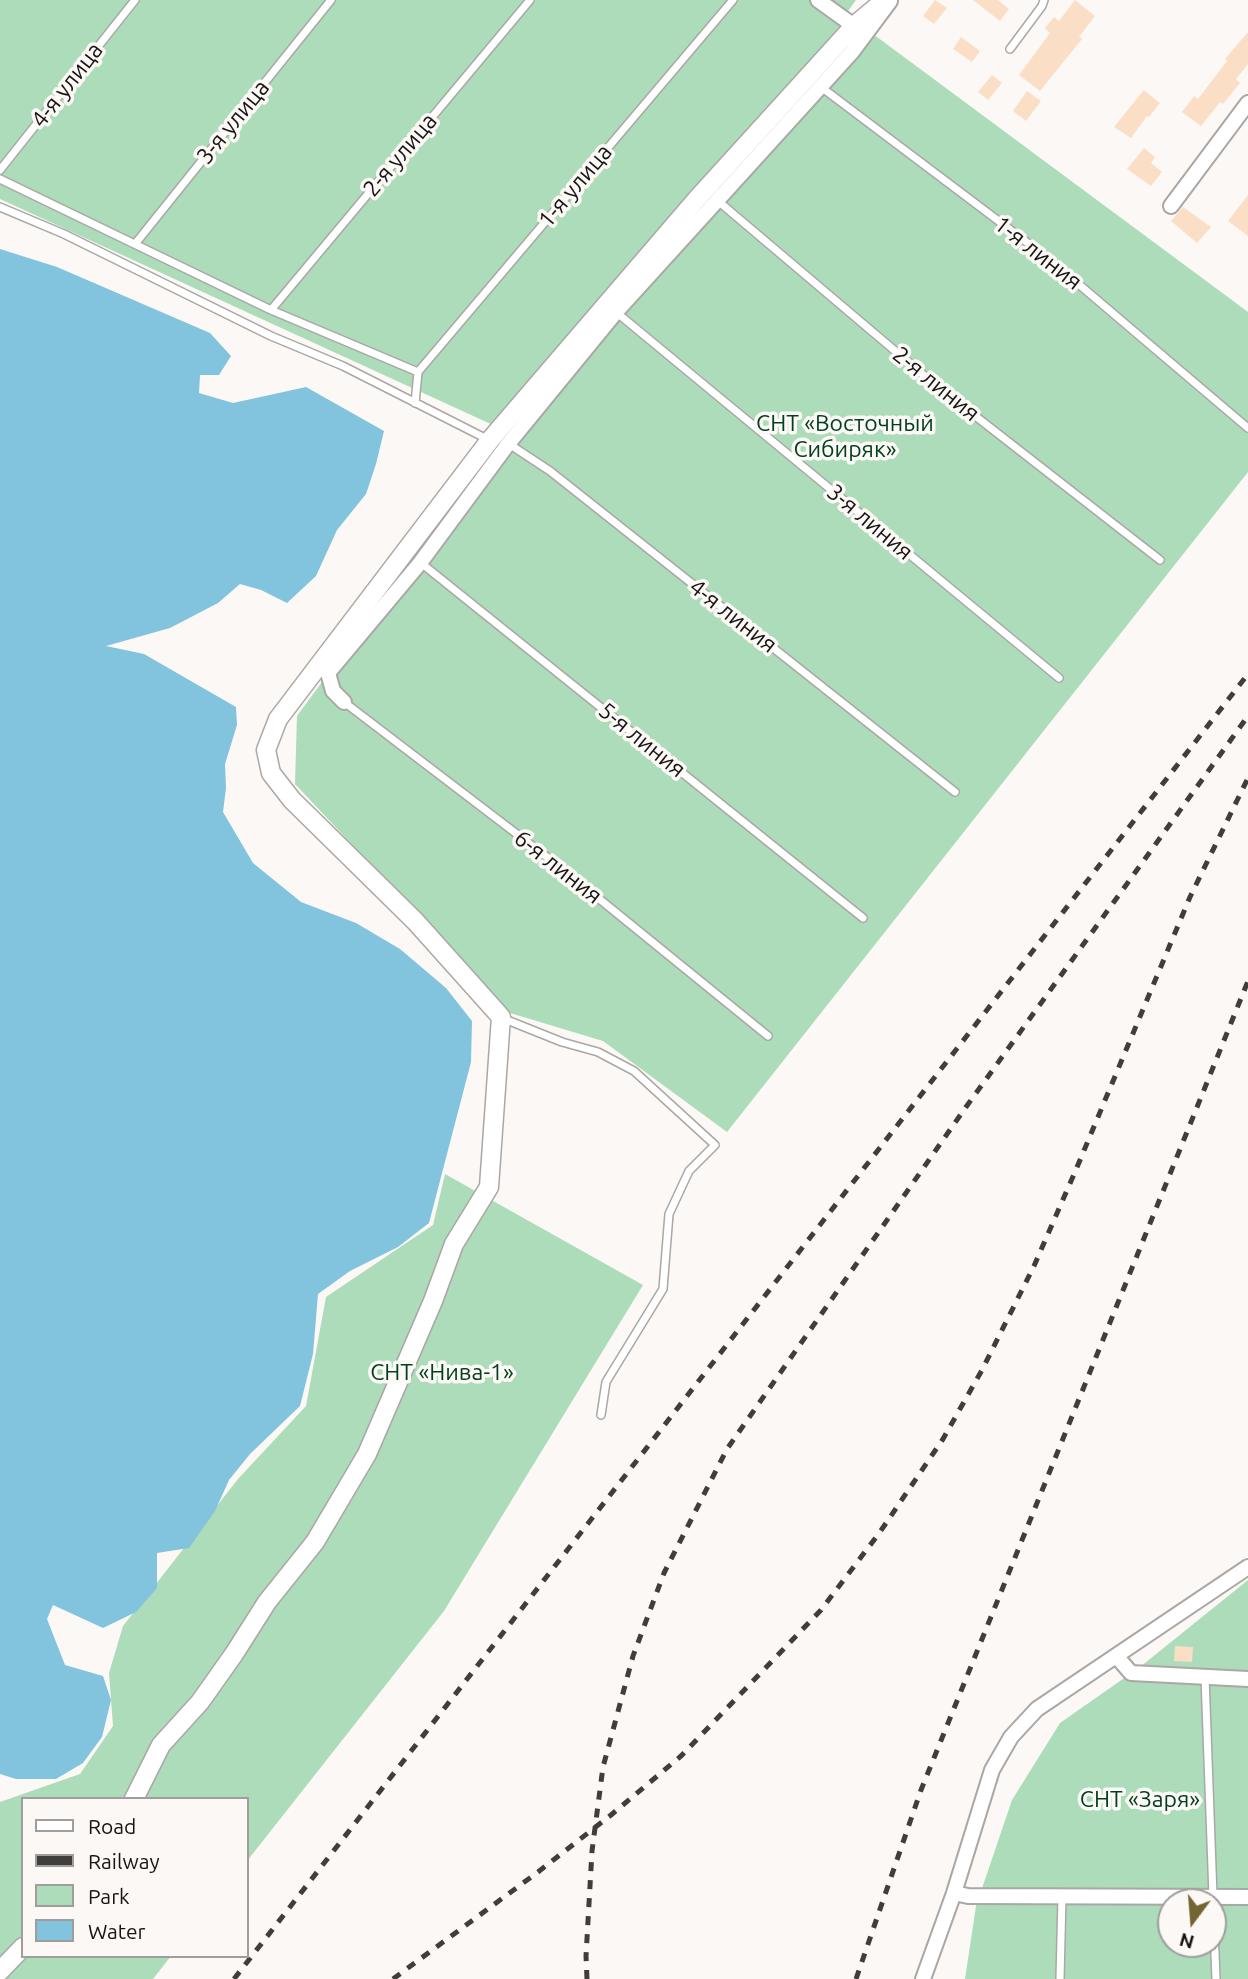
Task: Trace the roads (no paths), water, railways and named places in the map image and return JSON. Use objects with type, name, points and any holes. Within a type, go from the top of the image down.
[{"type":"street","points":[[818,0],[854,26]]},
{"type":"street","points":[[135,1797],[161,1745],[200,1702],[267,1602],[315,1542],[367,1454],[433,1301],[454,1244],[489,1187],[501,1017],[415,921],[292,800],[271,773],[266,751],[278,719],[489,440],[696,200],[854,26],[885,0]]},
{"type":"street","points":[[344,702],[333,691],[328,673],[420,563],[508,444],[616,312],[852,52],[891,0]]},
{"type":"street","points":[[1171,206],[1248,103]]},
{"type":"street","points":[[923,1979],[954,1893],[992,1770],[1011,1737],[1037,1709],[1248,1567]]},
{"type":"street","points":[[1117,1657],[1131,1673],[1248,1679]]},
{"type":"street","points":[[954,1893],[968,1896],[1157,1899]]},
{"type":"street","points":[[1227,1899],[1248,1897]]},
{"type":"street","points":[[0,1971],[21,1949]]},
{"type":"lane","name":"4-я улица","points":[[0,170],[135,0]]},
{"type":"lane","name":"3-я улица","points":[[135,244],[331,0]]},
{"type":"lane","name":"2-я улица","points":[[271,310],[530,0]]},
{"type":"lane","name":"1-я улица","points":[[418,372],[733,0]]},
{"type":"lane","points":[[1010,49],[1044,0]]},
{"type":"lane","name":"1-я линия","points":[[821,87],[1049,259],[1248,428]]},
{"type":"lane","points":[[0,179],[271,310],[418,372],[415,403]]},
{"type":"lane","name":"2-я линия","points":[[718,201],[933,383],[1160,560]]},
{"type":"lane","points":[[0,207],[64,234],[271,336],[343,366],[489,440]]},
{"type":"lane","name":"3-я линия","points":[[616,312],[1059,678]]},
{"type":"lane","name":"4-я линия","points":[[508,444],[561,480],[955,792]]},
{"type":"lane","name":"5-я линия","points":[[420,563],[863,918]]},
{"type":"lane","name":"6-я линия","points":[[344,702],[560,867],[768,1036]]},
{"type":"lane","points":[[501,1017],[562,1042],[598,1052],[634,1071],[715,1145],[689,1171],[669,1214],[663,1289],[606,1381],[601,1415]]},
{"type":"lane","points":[[1205,1677],[1213,1888]]},
{"type":"lane","points":[[1059,1979],[1062,1896]]},
{"type":"lane","points":[[1215,1958],[1216,1979]]},
{"type":"water","points":[[0,249],[57,267],[210,333],[231,356],[219,375],[200,375],[199,393],[233,403],[306,387],[384,431],[366,494],[337,530],[316,576],[287,603],[261,590],[240,584],[218,603],[170,628],[106,646],[144,654],[236,707],[237,725],[225,764],[223,812],[253,863],[301,902],[356,923],[400,949],[446,988],[472,1021],[471,1062],[429,1223],[398,1247],[350,1271],[318,1294],[313,1354],[300,1406],[250,1454],[229,1480],[215,1511],[189,1548],[157,1553],[157,1588],[136,1612],[103,1628],[53,1605],[47,1619],[65,1665],[103,1676],[111,1700],[102,1737],[83,1763],[56,1779],[16,1779],[0,1774]]},
{"type":"railway","points":[[234,1979],[1248,674]]},
{"type":"railway","points":[[587,1979],[592,1851],[603,1767],[633,1656],[664,1573],[727,1449],[966,1107],[1248,716]]},
{"type":"railway","points":[[393,1979],[538,1872],[681,1756],[821,1610],[880,1532],[943,1439],[982,1370],[1034,1266],[1190,897],[1248,778]]},
{"type":"railway","points":[[856,1979],[921,1790],[1248,981]]},
{"type":"park label","name":"СНТ «Восточный Сибиряк»","points":[[845,436]]},
{"type":"park label","name":"СНТ «Нива-1»","points":[[442,1372]]},
{"type":"park label","name":"СНТ «Заря»","points":[[1140,1799]]}]
